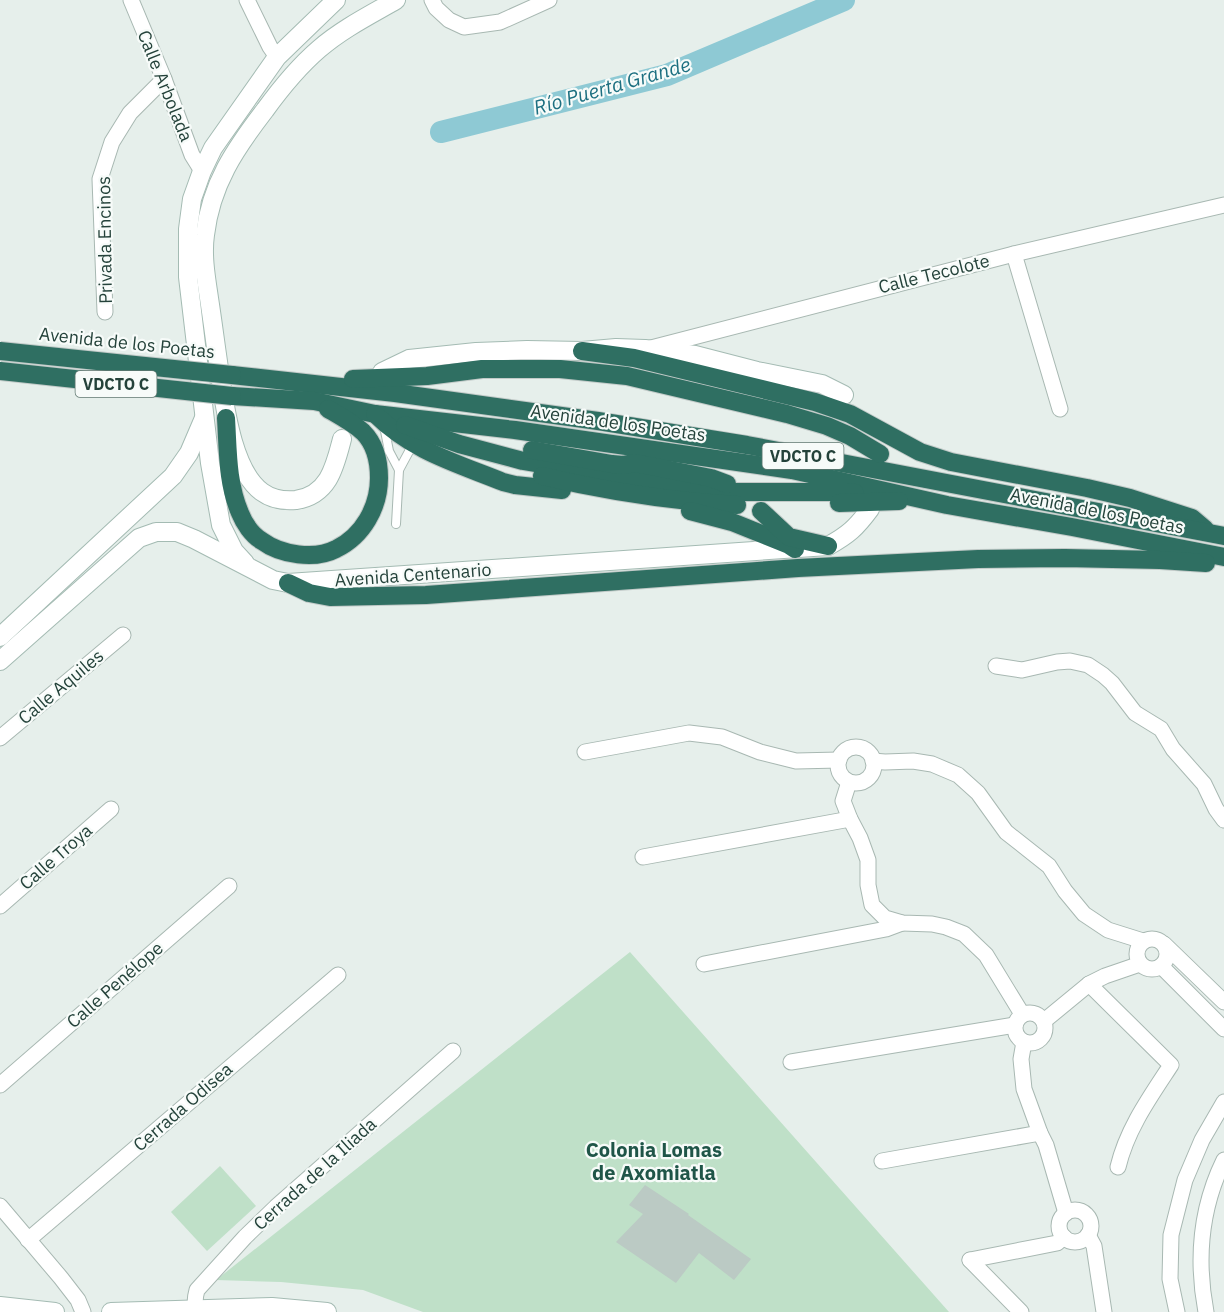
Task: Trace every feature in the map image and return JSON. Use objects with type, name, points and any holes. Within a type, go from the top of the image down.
[{"type":"highway","name":"Avenida de los Poetas","points":[[0,351],[395,393],[621,425],[759,448],[1216,534]]},
{"type":"highway","points":[[582,351],[634,358],[815,402],[850,414],[920,452],[935,457],[1130,498],[1192,518],[1216,534]]},
{"type":"highway","points":[[282,380],[385,379],[493,369],[560,369],[627,376],[777,411],[827,426],[850,436],[880,456]]},
{"type":"highway","name":"Avenida de los Poetas","points":[[0,371],[232,396],[314,401],[379,418],[423,420],[534,432],[792,470],[946,505],[1224,557]]},
{"type":"highway","points":[[226,418],[229,475],[234,497],[250,531],[261,541],[276,549],[306,554],[321,553],[336,549],[350,539],[371,515],[379,484],[379,466],[372,445],[363,432],[314,401]]},
{"type":"highway","points":[[379,418],[459,444],[523,461],[652,483],[729,492],[846,492],[946,505]]},
{"type":"highway","points":[[379,418],[433,449],[503,482],[560,480]]},
{"type":"highway","points":[[379,418],[433,449],[578,484],[700,503],[739,505],[904,501]]},
{"type":"highway","points":[[423,420],[431,424],[516,439],[620,454],[634,463]]},
{"type":"highway","points":[[516,439],[534,432]]},
{"type":"highway","points":[[477,449],[492,444],[618,464],[634,463],[711,478],[727,484]]},
{"type":"highway","points":[[572,456],[587,472]]},
{"type":"highway","points":[[511,480],[692,511],[732,522],[795,549]]},
{"type":"highway","points":[[761,511],[789,537],[828,546]]},
{"type":"highway","points":[[288,584],[309,593],[330,597],[443,594],[798,568],[978,559],[1160,560],[1224,565]]},
{"type":"highway","points":[[443,594],[460,584],[513,574],[545,579],[558,585]]},
{"type":"main road","points":[[250,568],[234,551],[221,525],[210,463],[188,277],[188,229],[192,199],[213,148],[277,57],[336,0]]},
{"type":"main road","points":[[342,439],[335,466],[328,479],[319,490],[305,498],[286,501],[272,498],[261,491],[251,480],[242,466],[226,418],[206,275],[204,237],[210,203],[225,168],[246,135],[290,77],[320,48],[396,0]]},
{"type":"main road","points":[[382,372],[409,359],[476,352],[645,349],[694,356],[822,384],[843,395]]},
{"type":"main road","points":[[0,637],[173,476],[189,453],[205,416]]},
{"type":"main road","points":[[874,435],[880,456]]},
{"type":"main road","name":"Avenida Centenario","points":[[0,661],[139,538],[156,531],[177,532],[273,580],[288,584],[513,574],[828,546],[846,537],[870,509]]},
{"type":"main road","points":[[71,572],[85,586]]},
{"type":"main road","points":[[0,1306],[55,1312]]},
{"type":"main road","points":[[111,1312],[272,1307],[327,1312]]},
{"type":"street","name":"Calle Arbolada","points":[[131,0],[192,155],[202,171]]},
{"type":"street","points":[[247,0],[277,57]]},
{"type":"street","points":[[432,0],[436,8],[448,20],[464,27],[500,22],[549,0]]},
{"type":"street","name":"Privada Encinos","points":[[105,312],[100,178],[112,142],[118,132],[130,114],[164,79]]},
{"type":"street","name":"Calle Tecolote","points":[[645,349],[1014,254],[1224,205]]},
{"type":"street","points":[[1014,254],[1060,409]]},
{"type":"street","name":"Calle Aquiles","points":[[0,738],[123,635]]},
{"type":"street","points":[[996,666],[1022,670],[1070,661],[1088,665],[1103,675],[1135,713],[1161,729],[1173,749],[1204,784],[1224,820]]},
{"type":"street","points":[[585,753],[689,733],[722,737],[760,752],[796,761],[839,760]]},
{"type":"street","points":[[859,748],[865,750],[873,761],[871,773],[862,782],[849,782],[839,773],[839,760],[847,750],[859,748]]},
{"type":"street","points":[[873,761],[913,761],[932,764],[958,775],[978,794],[1006,832],[1049,866],[1065,891],[1084,914],[1108,930],[1143,941],[1154,939],[1163,943],[1224,1002]]},
{"type":"street","points":[[791,1062],[1019,1019],[1031,1012],[1036,1013],[1044,1021],[1045,1031],[1035,1042],[1024,1042],[1017,1036],[1019,1019],[986,955],[964,934],[932,924],[902,923],[885,918],[872,905],[868,885],[868,860],[861,838],[843,801],[849,782]]},
{"type":"street","name":"Calle Troya","points":[[0,906],[111,809]]},
{"type":"street","points":[[643,857],[850,819]]},
{"type":"street","name":"Calle Penélope","points":[[0,1085],[229,886]]},
{"type":"street","points":[[704,964],[886,929],[902,923]]},
{"type":"street","points":[[1143,941],[1137,950],[1137,960],[1150,969],[1161,966],[1165,961],[1167,951],[1163,943]]},
{"type":"street","points":[[1044,1021],[1089,984],[1140,964]]},
{"type":"street","points":[[1161,966],[1224,1029]]},
{"type":"street","name":"Cerrada Odisea","points":[[28,1240],[338,975]]},
{"type":"street","points":[[1089,984],[1171,1065],[1131,1130],[1118,1167]]},
{"type":"street","points":[[1024,1042],[1022,1059],[1024,1089],[1046,1145],[1066,1213]]},
{"type":"street","name":"Cerrada de la Iliada","points":[[196,1310],[197,1290],[248,1234],[453,1051]]},
{"type":"street","points":[[1177,1312],[1170,1279],[1172,1235],[1185,1180],[1202,1140],[1224,1102]]},
{"type":"street","points":[[882,1161],[1040,1133]]},
{"type":"street","points":[[1206,1312],[1200,1272],[1201,1233],[1210,1195],[1224,1160]]},
{"type":"street","points":[[0,1206],[73,1293],[83,1312]]},
{"type":"street","points":[[1073,1210],[1087,1215],[1091,1221],[1088,1235],[1077,1242],[1064,1237],[1060,1222],[1066,1213],[1073,1210]]},
{"type":"street","points":[[1088,1235],[1094,1246],[1104,1312]]},
{"type":"street","points":[[1022,1312],[970,1260],[1057,1243],[1064,1237]]},
{"type":"lane","points":[[379,418],[389,451],[399,470],[396,524]]},
{"type":"lane","points":[[399,470],[433,449]]},
{"type":"green space","points":[[630,952],[949,1312],[423,1312],[363,1290],[281,1282],[216,1280]]},
{"type":"green space","points":[[220,1166],[256,1206],[207,1251],[171,1212]]},
{"type":"building","points":[[645,1185],[751,1259],[734,1280],[699,1253],[676,1283],[616,1242],[643,1214],[629,1205]]},
{"type":"waterway","name":"Río Puerta Grande","points":[[441,132],[667,75],[844,0]]},
{"type":"district","name":"Colonia Lomas de Axomiatla","points":[[654,1162]]}]
